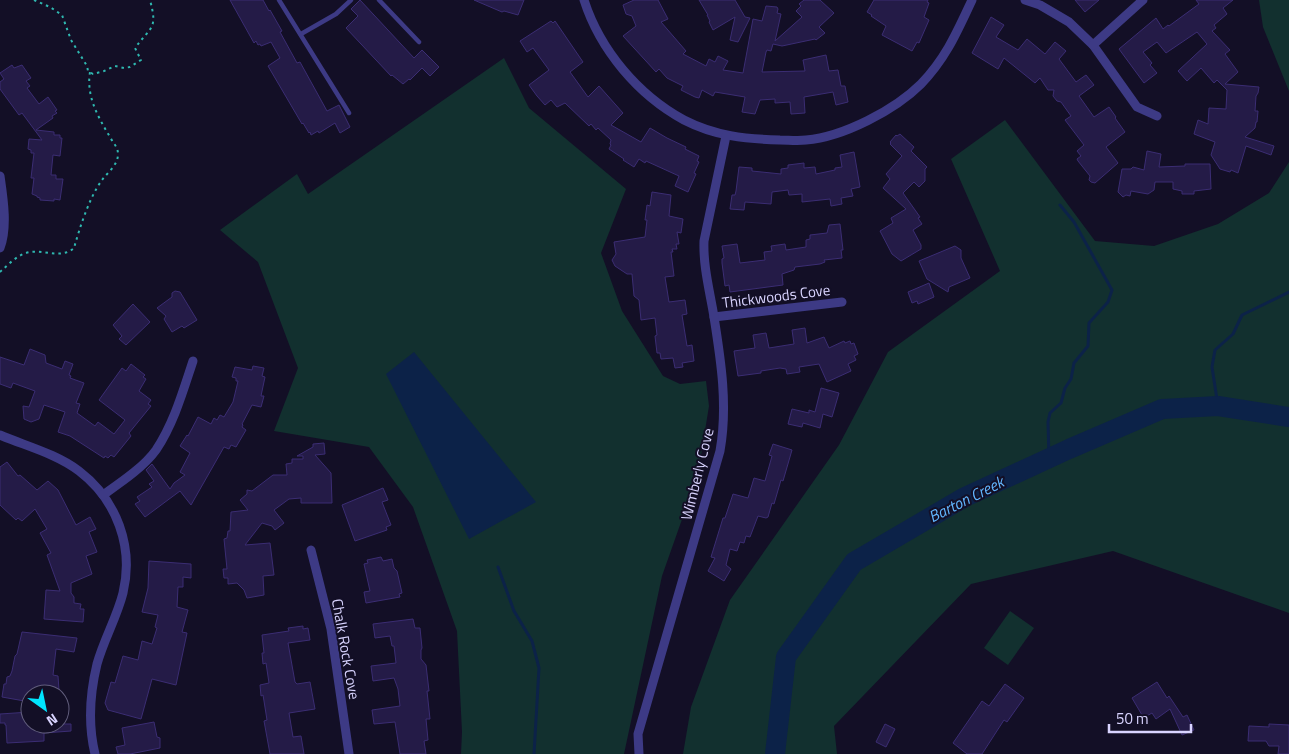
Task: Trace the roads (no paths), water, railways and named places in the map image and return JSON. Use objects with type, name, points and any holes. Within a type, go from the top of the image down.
[{"type":"street","points":[[584,0],[600,39],[625,72],[652,98],[684,120],[726,136],[754,139],[806,140],[838,133],[872,119],[920,85],[945,54],[972,0]]},
{"type":"street","points":[[1025,0],[1069,22],[1093,45],[1137,106],[1157,116]]},
{"type":"street","points":[[1093,45],[1143,0]]},
{"type":"street","name":"Wimberly Cove","points":[[639,754],[638,734],[724,431],[724,397],[714,317],[703,257],[704,241],[726,136]]},
{"type":"street","points":[[0,176],[4,209],[0,248]]},
{"type":"street","name":"Thickwoods Cove","points":[[714,317],[842,302]]},
{"type":"street","points":[[103,494],[134,472],[155,451],[171,423],[194,361]]},
{"type":"street","points":[[0,436],[56,458],[79,471],[103,494],[115,514],[125,541],[127,560],[124,592],[101,652],[94,680],[90,713],[95,754]]},
{"type":"street","name":"Chalk Rock Cove","points":[[311,550],[331,629],[349,754]]},
{"type":"lane","points":[[279,0],[349,113]]},
{"type":"lane","points":[[301,34],[336,14],[351,0]]},
{"type":"lane","points":[[380,0],[418,42]]},
{"type":"water","points":[[414,352],[536,502],[469,539],[386,374]]},
{"type":"waterway","points":[[1049,458],[1048,422],[1050,413],[1061,403],[1065,388],[1071,379],[1074,363],[1088,346],[1089,323],[1108,302],[1112,290],[1074,222],[1060,205]]},
{"type":"waterway","points":[[1218,406],[1212,367],[1215,350],[1233,334],[1242,315],[1289,292]]},
{"type":"waterway","name":"Barton Creek","points":[[775,754],[786,657],[854,562],[965,497],[1162,409],[1218,406],[1289,417]]},
{"type":"waterway","points":[[498,567],[514,611],[532,641],[539,668],[534,754]]}]
